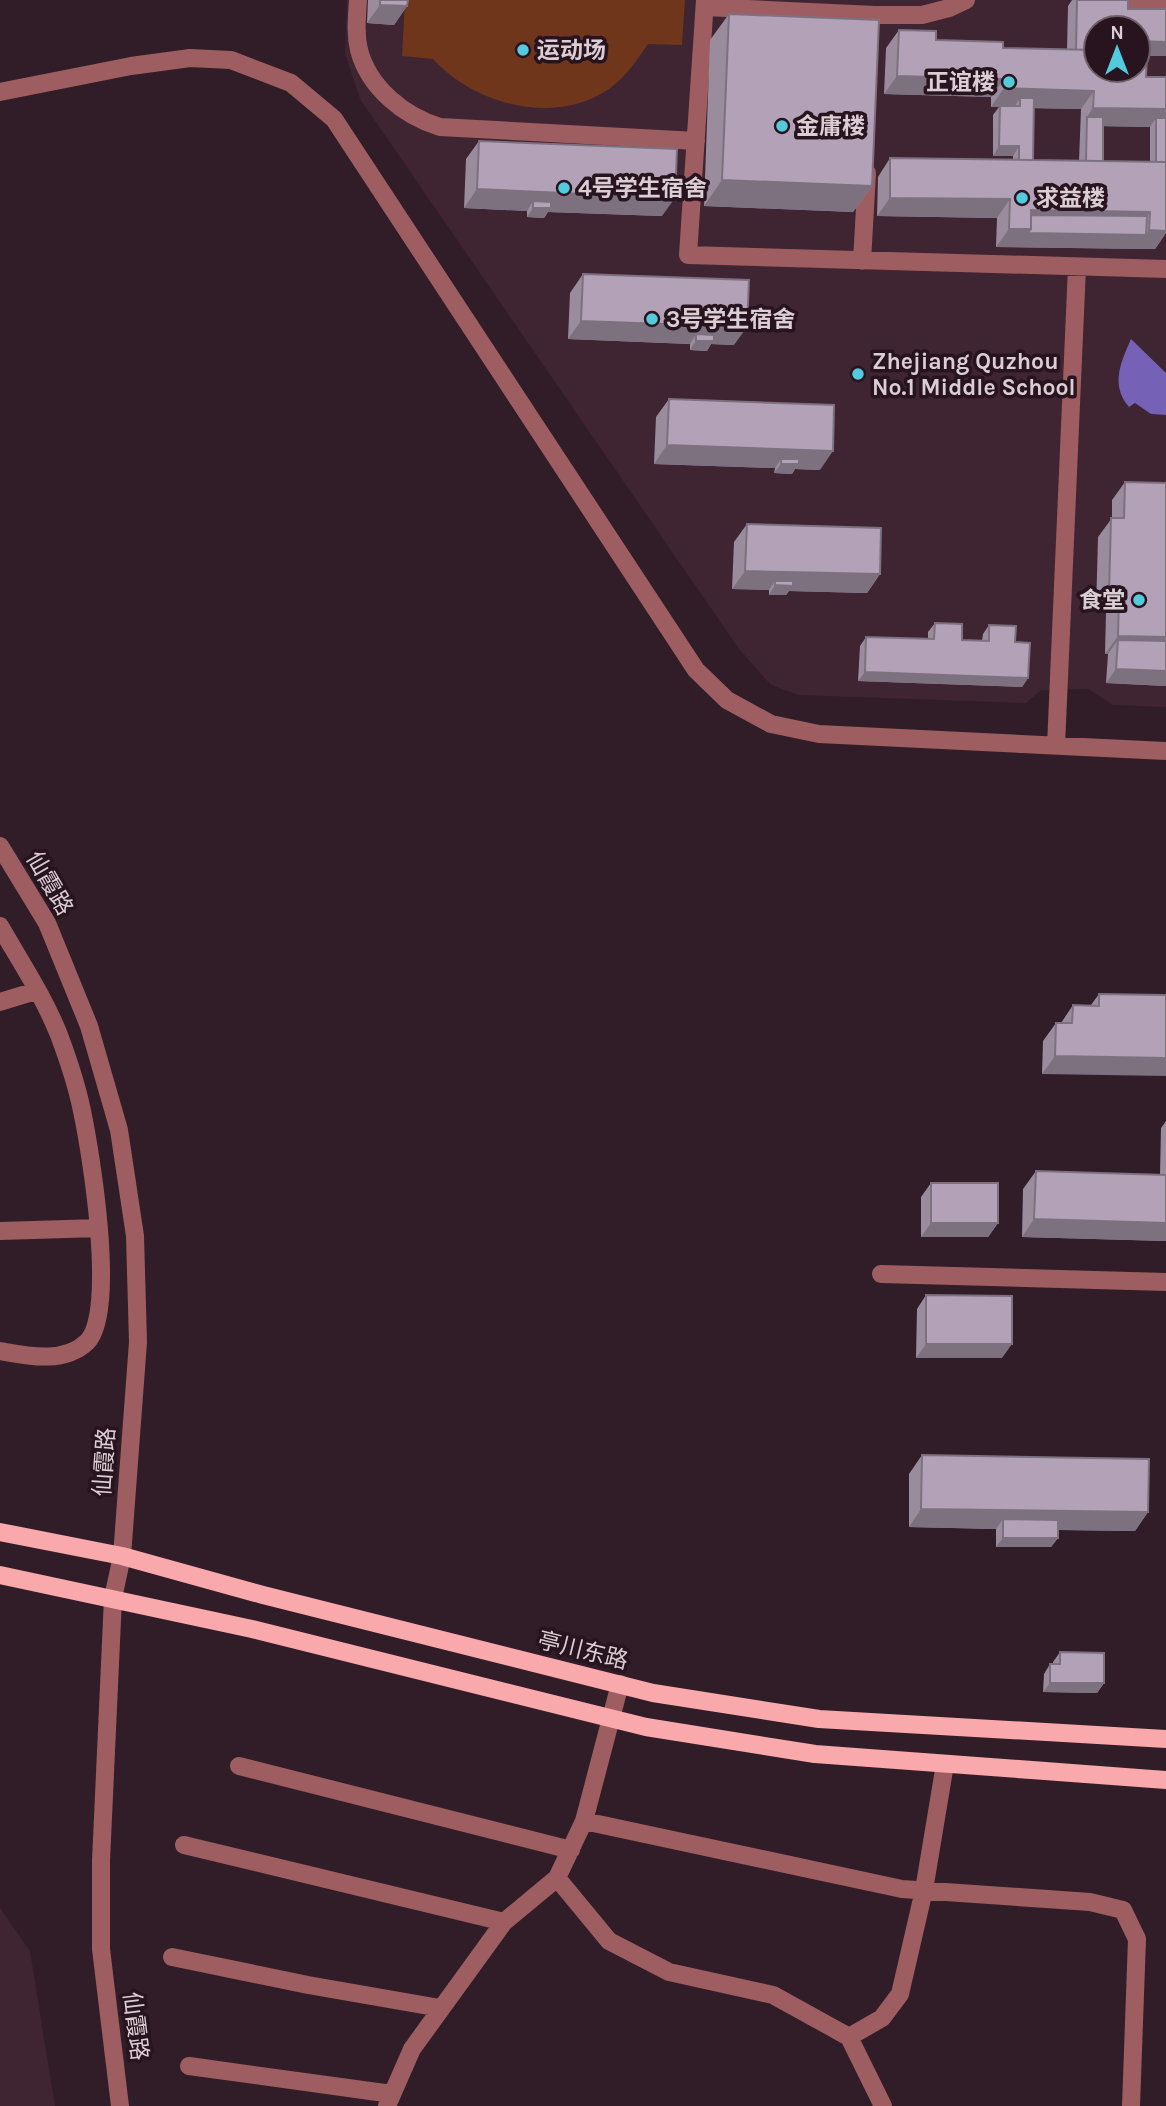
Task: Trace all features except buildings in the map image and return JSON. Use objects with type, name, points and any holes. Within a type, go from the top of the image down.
[{"type":"main road","name":"亭川东路","points":[[0,1532],[122,1556],[262,1595],[653,1693],[819,1719],[1166,1739]]},
{"type":"main road","points":[[0,1575],[252,1629],[646,1727],[815,1754],[1166,1780]]},
{"type":"street","points":[[358,0],[356,30],[359,52],[372,78],[394,104],[420,121],[440,127],[696,141]]},
{"type":"street","points":[[966,0],[922,15],[874,22],[705,3],[688,256],[1166,270]]},
{"type":"street","points":[[1104,0],[1138,5],[1163,0]]},
{"type":"street","points":[[0,92],[131,66],[190,58],[231,60],[291,83],[334,119],[696,670],[727,700],[771,724],[819,734],[1166,751]]},
{"type":"street","points":[[862,261],[868,152]]},
{"type":"street","points":[[1056,746],[1077,267]]},
{"type":"street","name":"仙霞路","points":[[0,846],[47,923],[89,1026],[119,1130],[135,1236],[138,1342],[122,1556],[113,1598],[101,1861],[101,1949],[120,2106]]},
{"type":"street","points":[[0,926],[58,1034],[82,1109],[99,1228],[100,1306],[97,1327],[89,1341],[75,1351],[58,1356],[32,1357],[0,1351]]},
{"type":"street","points":[[0,1002],[36,991]]},
{"type":"street","points":[[0,1231],[99,1228]]},
{"type":"street","points":[[881,1274],[1166,1282]]},
{"type":"street","points":[[189,2066],[389,2100],[412,2049],[504,1922],[557,1878],[584,1821],[620,1684]]},
{"type":"street","points":[[849,2037],[882,2018],[900,1994],[924,1890],[945,1764]]},
{"type":"street","points":[[239,1766],[571,1850]]},
{"type":"street","points":[[584,1821],[902,1889],[1090,1902],[1123,1910],[1137,1939],[1131,2106]]},
{"type":"street","points":[[184,1845],[504,1922]]},
{"type":"street","points":[[557,1878],[609,1941],[669,1972],[773,1995],[849,2037],[883,2106]]},
{"type":"street","points":[[172,1957],[440,2008]]},
{"type":"shaded area","name":"Zhejiang Quzhou No.1 Middle School","points":[[347,0],[1166,0],[1166,707],[1113,705],[1088,689],[1041,690],[1026,703],[799,695],[771,685],[739,649],[360,99],[345,54]]},
{"type":"shaded area","name":"运动场","points":[[405,0],[685,0],[682,45],[648,44],[621,79],[588,100],[541,108],[516,105],[471,88],[450,75],[433,59],[402,56]]},
{"type":"shaded area","points":[[1131,339],[1166,373],[1166,415],[1151,414],[1135,403],[1129,407],[1123,399],[1119,373]]},
{"type":"shaded area","points":[[0,1908],[30,1951],[55,2106],[0,2106]]},
{"type":"place","name":"运动场","points":[[523,50]]},
{"type":"place","name":"正谊楼","points":[[1009,82]]},
{"type":"place","name":"金庸楼","points":[[782,126]]},
{"type":"place","name":"4号学生宿舍","points":[[564,188]]},
{"type":"place","name":"求益楼","points":[[1022,198]]},
{"type":"place","name":"3号学生宿舍","points":[[652,319]]},
{"type":"place","name":"Zhejiang Quzhou No.1 Middle School","points":[[858,374]]},
{"type":"place","name":"食堂","points":[[1139,600]]}]
